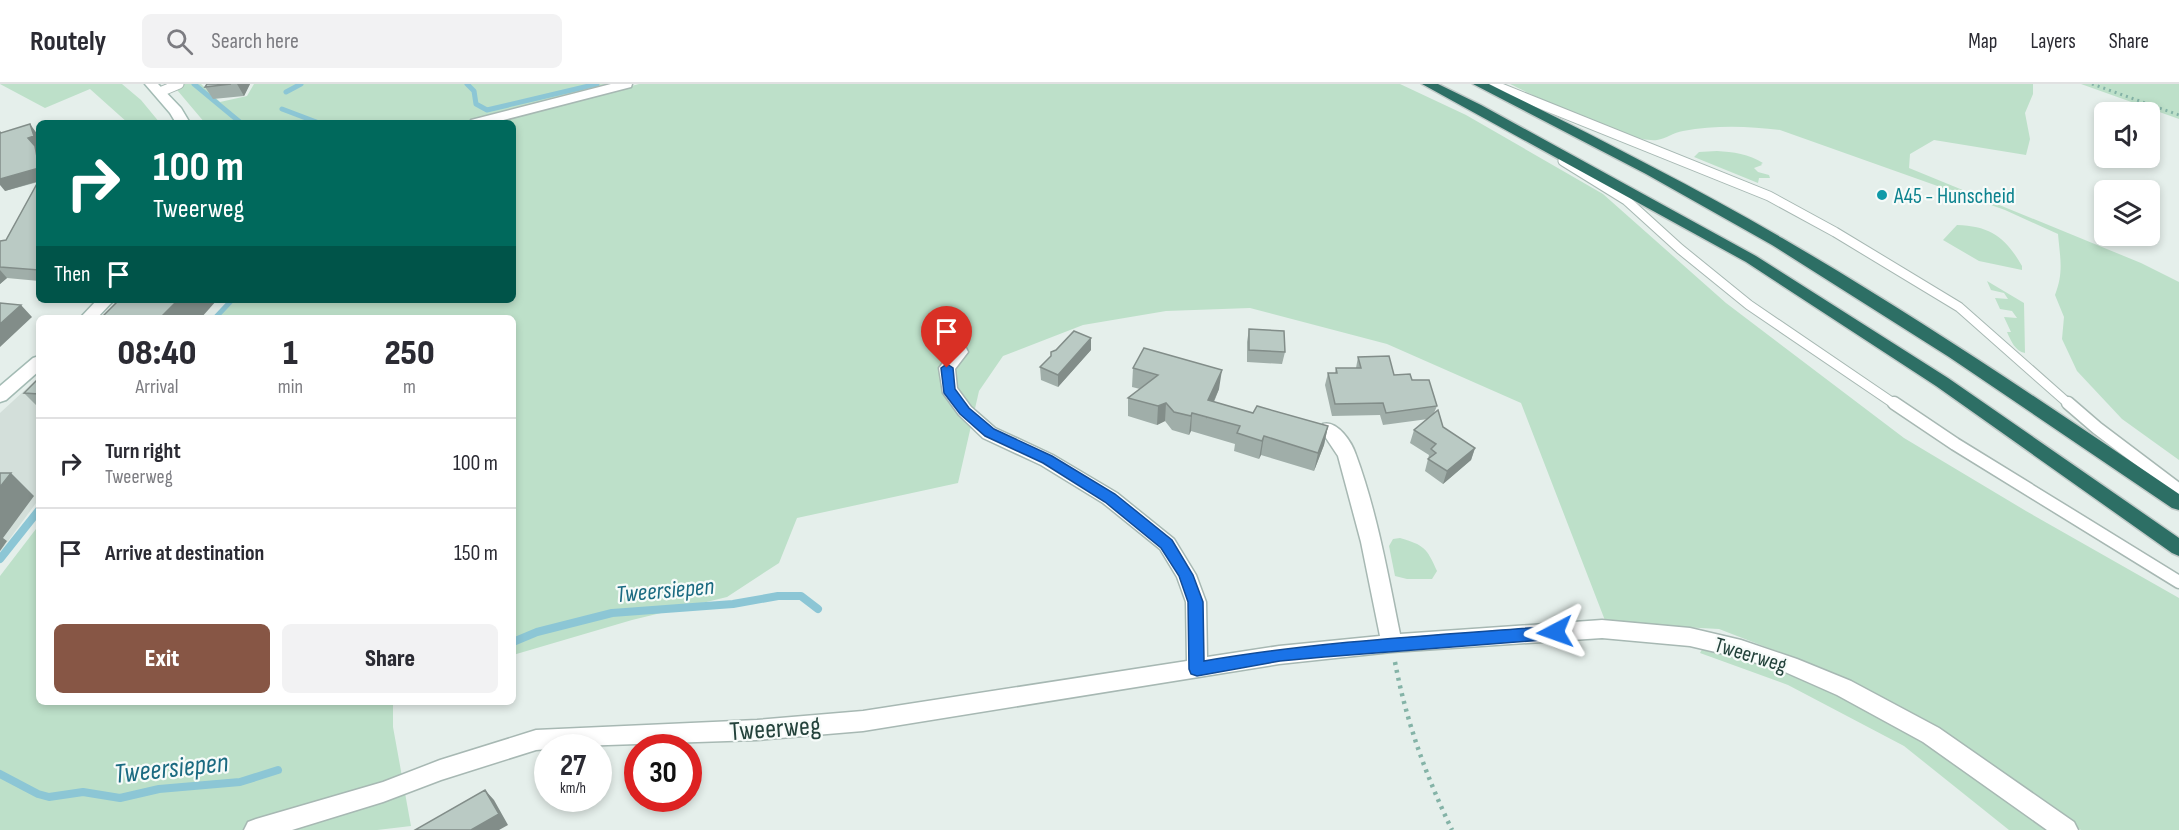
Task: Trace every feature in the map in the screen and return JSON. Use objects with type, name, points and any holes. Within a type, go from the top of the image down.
[{"type":"highway","points":[[1428,84],[1751,259],[1942,382],[2179,548]]},
{"type":"highway","points":[[1479,84],[1705,201],[1817,266],[2041,409],[2179,503]]},
{"type":"street","points":[[488,120],[626,84]]},
{"type":"street","points":[[156,88],[181,120]]},
{"type":"street","points":[[91,315],[103,303]]},
{"type":"street","points":[[960,352],[947,368],[949,389],[964,411],[989,433],[1047,460],[1110,498],[1167,544],[1186,575],[1196,602],[1197,669]]},
{"type":"street","points":[[0,396],[36,365]]},
{"type":"street","points":[[1329,429],[1347,454],[1371,542],[1392,643]]},
{"type":"street","name":"Tweerweg","points":[[256,830],[383,792],[536,740],[757,730],[863,721],[1280,655],[1392,643],[1602,629],[1690,637],[1741,649],[1790,665],[1844,688],[1931,735],[2066,830]]},
{"type":"lane","points":[[156,88],[179,84]]},
{"type":"lane","points":[[1491,84],[1769,196],[1835,232],[1959,307],[2097,428],[2179,490]]},
{"type":"lane","points":[[1476,108],[1626,200],[1680,249],[1758,312],[1955,444],[2179,582]]},
{"type":"path","points":[[2092,84],[2179,115]]},
{"type":"path","points":[[1392,643],[1401,701],[1436,797],[1452,830]]},
{"type":"shaded area","points":[[36,380],[36,503],[0,552],[0,413]]},
{"type":"green space","points":[[0,84],[122,84],[141,100],[158,120],[125,120],[90,89],[45,108]]},
{"type":"green space","points":[[172,84],[201,84],[220,102],[247,96],[254,84],[617,84],[469,120],[202,120]]},
{"type":"green space","points":[[639,84],[1400,84],[1466,115],[1603,194],[1726,303],[1904,438],[2179,598],[2179,830],[2081,830],[2010,787],[1916,720],[1784,654],[1719,629],[1606,623],[1521,403],[1387,344],[1250,308],[1166,311],[1083,325],[1003,356],[979,391],[958,483],[797,518],[779,563],[727,597],[632,620],[516,654],[516,315],[216,315],[226,303],[516,303],[516,120],[503,120]]},
{"type":"green space","points":[[1510,84],[2033,84],[2033,94],[2025,113],[2030,139],[2026,155],[1934,140],[1910,154],[1909,168],[2094,244],[2094,246],[2099,246],[2141,263],[2179,282],[2179,460],[2122,419],[2077,371],[2062,339],[2064,317],[2055,295],[2060,272],[2058,234],[2005,210],[1780,130],[1719,127],[1680,132],[1657,140],[1644,139],[1627,135]]},
{"type":"green space","points":[[2081,84],[2179,84],[2179,119],[2160,112],[2160,102],[2131,102]]},
{"type":"green space","points":[[1717,151],[1741,154],[1758,160],[1763,163],[1762,165],[1754,168],[1758,172],[1769,175],[1770,178],[1759,178],[1758,183],[1694,157],[1699,152]]},
{"type":"green space","points":[[1957,225],[1979,228],[1996,235],[2016,256],[2022,270],[1979,261],[1943,240]]},
{"type":"green space","points":[[1987,281],[2024,303],[2025,353],[2016,348],[2012,342],[2007,332],[2011,332],[2004,317],[2017,318],[2012,311],[2000,309],[1995,298],[2008,299],[2004,293],[1991,290]]},
{"type":"green space","points":[[36,529],[36,705],[393,705],[393,727],[411,826],[377,830],[0,830],[0,576]]},
{"type":"green space","points":[[1400,538],[1424,548],[1437,571],[1432,579],[1407,579],[1395,576],[1389,546],[1393,539]]},
{"type":"green space","points":[[1705,644],[1858,695],[2056,830],[2009,830],[1904,746],[1788,685],[1700,653]]},
{"type":"building","points":[[207,84],[231,84],[205,87]]},
{"type":"building","points":[[30,124],[34,136],[28,138],[35,146],[36,169],[0,179],[1,133]]},
{"type":"building","points":[[36,185],[36,270],[0,267],[0,241],[6,240]]},
{"type":"building","points":[[0,303],[21,305],[0,324]]},
{"type":"building","points":[[116,303],[175,303],[163,315],[104,315]]},
{"type":"building","points":[[1249,329],[1284,331],[1285,352],[1249,350]]},
{"type":"building","points":[[1074,331],[1091,338],[1058,375],[1040,367],[1051,356],[1051,352],[1056,350]]},
{"type":"building","points":[[1144,348],[1222,370],[1208,400],[1253,413],[1257,406],[1328,426],[1318,453],[1264,436],[1262,441],[1237,433],[1240,426],[1192,413],[1191,416],[1174,412],[1166,403],[1158,406],[1128,398],[1158,375],[1133,368]]},
{"type":"building","points":[[1389,356],[1394,375],[1410,374],[1412,380],[1429,380],[1437,406],[1386,413],[1383,403],[1335,404],[1328,373],[1337,373],[1336,368],[1361,368],[1358,357]]},
{"type":"building","points":[[36,381],[36,394],[24,393]]},
{"type":"building","points":[[1438,410],[1443,427],[1475,448],[1447,471],[1428,459],[1436,453],[1431,449],[1436,444],[1414,430]]},
{"type":"building","points":[[0,473],[11,473],[0,487]]},
{"type":"building","points":[[485,790],[499,814],[471,830],[415,830]]},
{"type":"waterway","points":[[194,84],[237,120]]},
{"type":"waterway","points":[[286,92],[301,84]]},
{"type":"waterway","points":[[467,84],[474,91],[476,104],[487,110],[597,84]]},
{"type":"waterway","points":[[282,109],[311,120]]},
{"type":"waterway","points":[[218,315],[229,303]]},
{"type":"waterway","points":[[0,559],[36,514]]},
{"type":"waterway","name":"Tweersiepen","points":[[516,641],[537,632],[612,613],[733,604],[778,596],[801,596],[818,609]]},
{"type":"waterway","name":"Tweersiepen","points":[[0,774],[38,794],[49,797],[83,792],[120,798],[159,789],[240,782],[278,770]]},
{"type":"place","name":"A45 - Hunscheid","points":[[1882,195]]},
{"type":"route","points":[[947,368],[949,389],[964,411],[989,433],[1047,460],[1110,498],[1167,544],[1186,575],[1196,602],[1197,669],[1324,650],[1555,632]]}]
